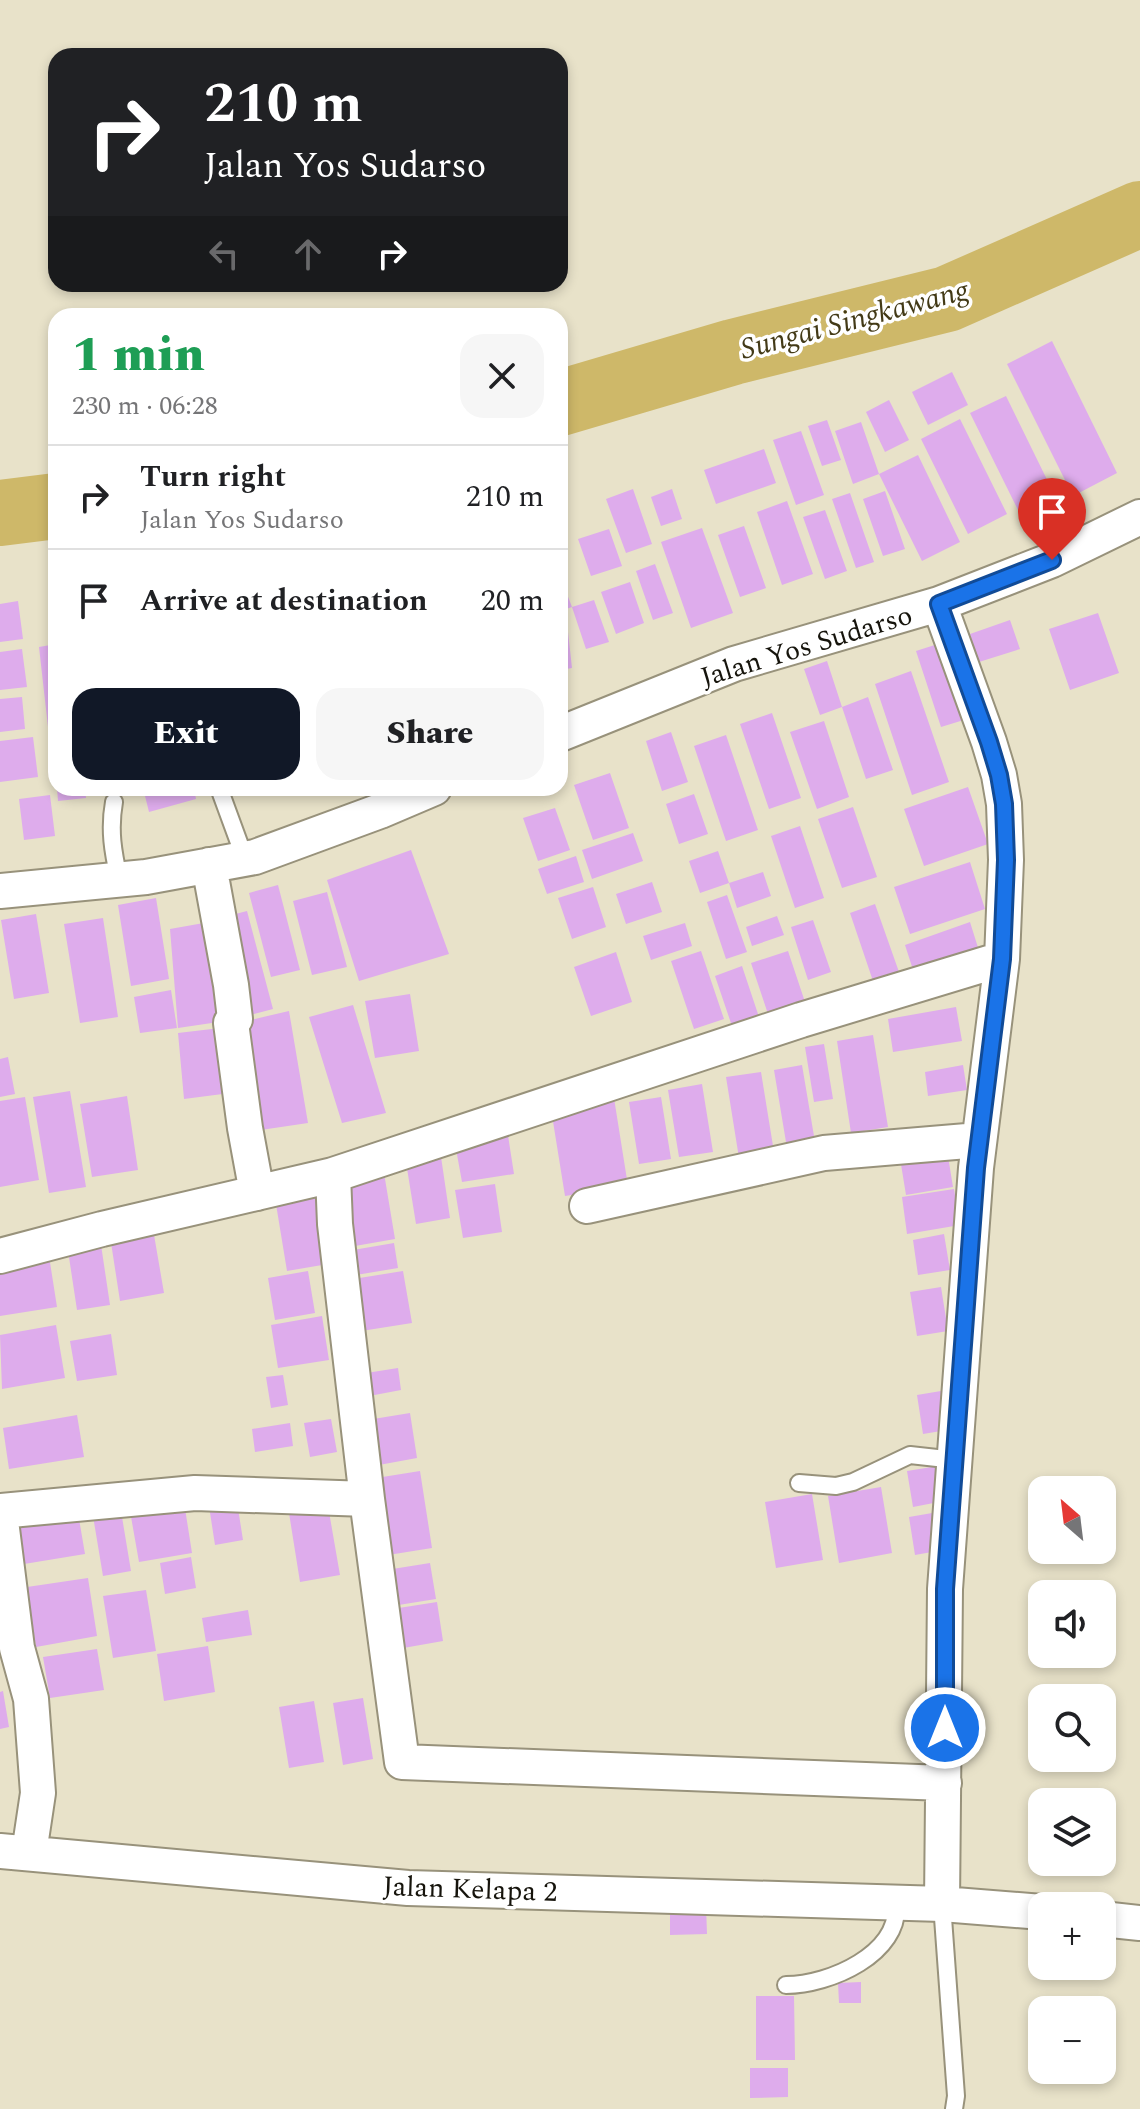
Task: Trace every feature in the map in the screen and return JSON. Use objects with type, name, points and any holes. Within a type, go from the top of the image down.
[{"type":"street","name":"Jalan Yos Sudarso","points":[[568,731],[734,664],[939,604],[1052,560],[1140,517]]},
{"type":"street","points":[[939,604],[999,775],[1004,804],[1006,860],[1002,959],[979,1140],[945,1589],[942,1904]]},
{"type":"street","points":[[0,891],[119,879],[245,859],[415,796]]},
{"type":"street","points":[[209,865],[231,985],[235,1019],[231,1023],[257,1193]]},
{"type":"street","points":[[0,1256],[333,1175],[786,1024],[1002,959]]},
{"type":"street","points":[[587,1206],[824,1153],[979,1140]]},
{"type":"street","points":[[333,1175],[335,1224],[367,1499],[402,1762],[944,1783]]},
{"type":"street","points":[[14,1852],[36,1804],[31,1699],[17,1648],[0,1512],[195,1493],[367,1499]]},
{"type":"street","name":"Jalan Kelapa 2","points":[[14,1852],[408,1888],[942,1904],[1028,1911]]},
{"type":"street","points":[[1116,1920],[1140,1923]]},
{"type":"lane","points":[[222,796],[245,859]]},
{"type":"lane","points":[[114,802],[111,845],[119,879]]},
{"type":"lane","points":[[799,1483],[836,1486],[853,1482],[910,1455],[955,1460]]},
{"type":"lane","points":[[786,1985],[828,1980],[880,1946],[893,1931],[896,1903]]},
{"type":"lane","points":[[942,1904],[956,2096],[954,2109]]},
{"type":"building","points":[[1052,341],[1117,473],[1073,496],[1007,364]]},
{"type":"building","points":[[952,372],[968,405],[928,425],[912,392]]},
{"type":"building","points":[[1006,396],[1057,500],[1022,518],[970,413]]},
{"type":"building","points":[[889,400],[909,440],[885,452],[866,412]]},
{"type":"building","points":[[960,419],[1007,514],[968,534],[921,439]]},
{"type":"building","points":[[827,420],[841,460],[822,466],[808,426]]},
{"type":"building","points":[[861,422],[879,474],[853,484],[835,431]]},
{"type":"building","points":[[801,431],[824,495],[796,505],[773,440]]},
{"type":"building","points":[[764,449],[776,483],[716,504],[704,470]]},
{"type":"building","points":[[918,455],[960,542],[922,561],[879,474]]},
{"type":"building","points":[[633,489],[652,544],[626,553],[606,499]]},
{"type":"building","points":[[672,489],[682,519],[661,526],[651,497]]},
{"type":"building","points":[[885,491],[905,549],[883,556],[863,499]]},
{"type":"building","points":[[850,493],[874,562],[856,568],[832,499]]},
{"type":"building","points":[[787,501],[813,574],[782,585],[757,512]]},
{"type":"building","points":[[825,510],[847,571],[825,579],[803,517]]},
{"type":"building","points":[[744,526],[766,588],[740,597],[718,535]]},
{"type":"building","points":[[702,528],[733,613],[691,628],[661,542]]},
{"type":"building","points":[[609,529],[622,566],[591,576],[578,539]]},
{"type":"building","points":[[655,564],[673,613],[653,620],[636,571]]},
{"type":"building","points":[[630,582],[644,623],[616,634],[601,592]]},
{"type":"building","points":[[594,600],[609,642],[586,649],[572,607]]},
{"type":"building","points":[[18,601],[23,639],[0,642],[0,604]]},
{"type":"building","points":[[1098,613],[1119,673],[1070,690],[1049,629]]},
{"type":"building","points":[[1010,620],[1020,649],[979,662],[970,634]]},
{"type":"building","points":[[568,632],[572,668],[568,669]]},
{"type":"building","points":[[941,643],[967,719],[941,727],[916,651]]},
{"type":"building","points":[[48,645],[48,727],[39,647]]},
{"type":"building","points":[[22,649],[27,687],[0,690],[0,652]]},
{"type":"building","points":[[827,661],[842,707],[820,715],[804,669]]},
{"type":"building","points":[[911,671],[949,782],[912,795],[875,684]]},
{"type":"building","points":[[22,697],[25,729],[0,732],[0,699]]},
{"type":"building","points":[[868,697],[893,770],[866,779],[842,707]]},
{"type":"building","points":[[772,713],[801,798],[769,809],[740,724]]},
{"type":"building","points":[[824,721],[849,797],[817,809],[790,732]]},
{"type":"building","points":[[671,732],[688,782],[662,791],[646,741]]},
{"type":"building","points":[[726,735],[758,830],[726,841],[694,746]]},
{"type":"building","points":[[33,737],[38,777],[0,782],[0,741]]},
{"type":"building","points":[[610,773],[629,828],[593,840],[574,785]]},
{"type":"building","points":[[968,787],[988,844],[924,866],[904,809]]},
{"type":"building","points":[[694,794],[708,834],[679,844],[666,804]]},
{"type":"building","points":[[50,796],[55,836],[24,840],[19,799]]},
{"type":"building","points":[[58,796],[86,796],[86,798],[58,801]]},
{"type":"building","points":[[145,796],[195,796],[196,799],[149,812]]},
{"type":"building","points":[[853,807],[877,877],[842,888],[818,819]]},
{"type":"building","points":[[555,808],[570,850],[538,861],[523,818]]},
{"type":"building","points":[[800,826],[824,898],[795,908],[771,836]]},
{"type":"building","points":[[633,833],[643,861],[592,879],[582,850]]},
{"type":"building","points":[[411,850],[449,954],[359,981],[327,880]]},
{"type":"building","points":[[718,851],[729,883],[700,893],[689,861]]},
{"type":"building","points":[[576,856],[584,882],[547,894],[538,869]]},
{"type":"building","points":[[970,862],[985,909],[910,934],[894,887]]},
{"type":"building","points":[[763,872],[771,896],[737,908],[729,883]]},
{"type":"building","points":[[652,882],[662,912],[626,924],[616,894]]},
{"type":"building","points":[[278,885],[300,970],[271,977],[249,893]]},
{"type":"building","points":[[593,887],[606,927],[572,939],[558,898]]},
{"type":"building","points":[[327,892],[347,967],[312,975],[293,901]]},
{"type":"building","points":[[727,895],[747,952],[726,959],[707,902]]},
{"type":"building","points":[[156,898],[169,979],[131,986],[118,905]]},
{"type":"building","points":[[875,904],[899,972],[873,981],[850,913]]},
{"type":"building","points":[[247,911],[273,1009],[250,1015],[224,917]]},
{"type":"building","points":[[36,914],[49,993],[14,999],[1,920]]},
{"type":"building","points":[[777,916],[784,935],[752,946],[746,927]]},
{"type":"building","points":[[103,918],[118,1017],[80,1023],[64,924]]},
{"type":"building","points":[[813,920],[831,972],[808,980],[791,927]]},
{"type":"building","points":[[215,921],[232,1020],[178,1028],[170,929]]},
{"type":"building","points":[[970,922],[980,954],[915,976],[905,945]]},
{"type":"building","points":[[685,923],[692,946],[651,960],[643,936]]},
{"type":"building","points":[[701,951],[724,1019],[694,1029],[671,961]]},
{"type":"building","points":[[788,951],[807,1008],[770,1020],[751,963]]},
{"type":"building","points":[[616,952],[632,1002],[591,1016],[574,967]]},
{"type":"building","points":[[742,966],[761,1023],[734,1032],[715,976]]},
{"type":"building","points":[[171,990],[177,1028],[140,1033],[134,997]]},
{"type":"building","points":[[410,994],[419,1051],[375,1058],[365,1001]]},
{"type":"building","points":[[353,1005],[386,1113],[342,1123],[309,1017]]},
{"type":"building","points":[[956,1007],[962,1041],[893,1052],[888,1019]]},
{"type":"building","points":[[289,1011],[308,1123],[247,1132],[233,1024]]},
{"type":"building","points":[[229,1027],[238,1092],[184,1099],[178,1033]]},
{"type":"building","points":[[873,1035],[888,1127],[851,1133],[837,1041]]},
{"type":"building","points":[[824,1044],[833,1099],[814,1102],[805,1047]]},
{"type":"building","points":[[8,1057],[15,1094],[0,1097],[0,1059]]},
{"type":"building","points":[[802,1065],[815,1142],[787,1148],[774,1070]]},
{"type":"building","points":[[963,1065],[967,1090],[928,1096],[925,1072]]},
{"type":"building","points":[[761,1072],[774,1152],[739,1158],[726,1077]]},
{"type":"building","points":[[702,1084],[713,1152],[679,1157],[668,1090]]},
{"type":"building","points":[[70,1091],[86,1187],[49,1193],[33,1097]]},
{"type":"building","points":[[127,1096],[138,1170],[92,1177],[80,1104]]},
{"type":"building","points":[[25,1097],[39,1180],[0,1187],[0,1101]]},
{"type":"building","points":[[661,1097],[671,1159],[639,1164],[629,1102]]},
{"type":"building","points":[[614,1098],[628,1186],[565,1196],[551,1109]]},
{"type":"building","points":[[507,1129],[514,1174],[462,1182],[454,1138]]},
{"type":"building","points":[[946,1144],[953,1187],[906,1195],[899,1152]]},
{"type":"building","points":[[440,1150],[450,1218],[416,1224],[405,1156]]},
{"type":"building","points":[[383,1167],[395,1239],[355,1246],[344,1174]]},
{"type":"building","points":[[495,1184],[502,1232],[463,1238],[455,1190]]},
{"type":"building","points":[[316,1185],[328,1264],[287,1271],[274,1192]]},
{"type":"building","points":[[954,1189],[960,1225],[907,1234],[902,1197]]},
{"type":"building","points":[[153,1229],[164,1293],[120,1301],[110,1236]]},
{"type":"building","points":[[944,1234],[950,1270],[918,1275],[913,1240]]},
{"type":"building","points":[[100,1238],[110,1305],[77,1310],[67,1244]]},
{"type":"building","points":[[394,1243],[398,1268],[356,1275],[353,1250]]},
{"type":"building","points":[[49,1256],[57,1307],[0,1316],[0,1265]]},
{"type":"building","points":[[308,1271],[315,1313],[275,1320],[268,1278]]},
{"type":"building","points":[[403,1271],[412,1323],[355,1332],[347,1280]]},
{"type":"building","points":[[941,1287],[948,1331],[917,1336],[910,1292]]},
{"type":"building","points":[[322,1316],[329,1360],[278,1368],[271,1325]]},
{"type":"building","points":[[56,1325],[65,1378],[2,1389],[0,1335]]},
{"type":"building","points":[[111,1334],[117,1375],[77,1381],[70,1341]]},
{"type":"building","points":[[398,1368],[401,1390],[364,1397],[360,1374]]},
{"type":"building","points":[[283,1375],[288,1405],[271,1408],[266,1377]]},
{"type":"building","points":[[947,1390],[953,1429],[923,1434],[917,1395]]},
{"type":"building","points":[[410,1413],[417,1458],[368,1467],[361,1421]]},
{"type":"building","points":[[77,1415],[84,1457],[9,1469],[3,1428]]},
{"type":"building","points":[[331,1419],[337,1452],[310,1457],[304,1423]]},
{"type":"building","points":[[290,1423],[293,1446],[255,1452],[252,1429]]},
{"type":"building","points":[[938,1466],[944,1501],[913,1507],[907,1471]]},
{"type":"building","points":[[420,1471],[432,1548],[382,1556],[370,1479]]},
{"type":"building","points":[[881,1487],[892,1553],[839,1563],[828,1496]]},
{"type":"building","points":[[812,1494],[823,1560],[776,1568],[765,1502]]},
{"type":"building","points":[[184,1502],[192,1553],[139,1562],[130,1511]]},
{"type":"building","points":[[237,1502],[243,1540],[215,1545],[209,1506]]},
{"type":"building","points":[[120,1505],[131,1571],[103,1576],[92,1510]]},
{"type":"building","points":[[328,1506],[340,1575],[300,1582],[289,1513]]},
{"type":"building","points":[[77,1507],[85,1554],[18,1565],[10,1518]]},
{"type":"building","points":[[938,1512],[943,1550],[915,1555],[909,1517]]},
{"type":"building","points":[[191,1557],[196,1588],[165,1594],[160,1563]]},
{"type":"building","points":[[430,1563],[436,1599],[386,1607],[380,1571]]},
{"type":"building","points":[[88,1578],[97,1636],[36,1647],[27,1587]]},
{"type":"building","points":[[146,1590],[156,1651],[113,1658],[103,1596]]},
{"type":"building","points":[[437,1602],[443,1641],[392,1650],[386,1610]]},
{"type":"building","points":[[248,1610],[252,1635],[206,1642],[202,1618]]},
{"type":"building","points":[[208,1646],[215,1692],[164,1701],[157,1654]]},
{"type":"building","points":[[97,1649],[104,1690],[50,1698],[43,1657]]},
{"type":"building","points":[[3,1691],[9,1727],[0,1729],[0,1692]]},
{"type":"building","points":[[363,1698],[373,1759],[343,1765],[333,1703]]},
{"type":"building","points":[[314,1701],[324,1762],[289,1768],[279,1707]]},
{"type":"building","points":[[670,1905],[706,1905],[707,1934],[670,1935]]},
{"type":"building","points":[[861,1982],[861,2003],[839,2003],[838,1983]]},
{"type":"building","points":[[756,1996],[794,1996],[795,2060],[756,2060]]},
{"type":"building","points":[[750,2068],[788,2068],[788,2097],[750,2098]]},
{"type":"waterway","name":"Sungai Singkawang","points":[[568,401],[733,352],[947,299],[1140,214]]},
{"type":"waterway","name":"Sungai Singkawang","points":[[0,513],[48,507]]},
{"type":"route","points":[[945,1728],[945,1589],[976,1168],[1002,959],[1006,860],[1004,804],[999,775],[939,604],[1052,560]]}]
